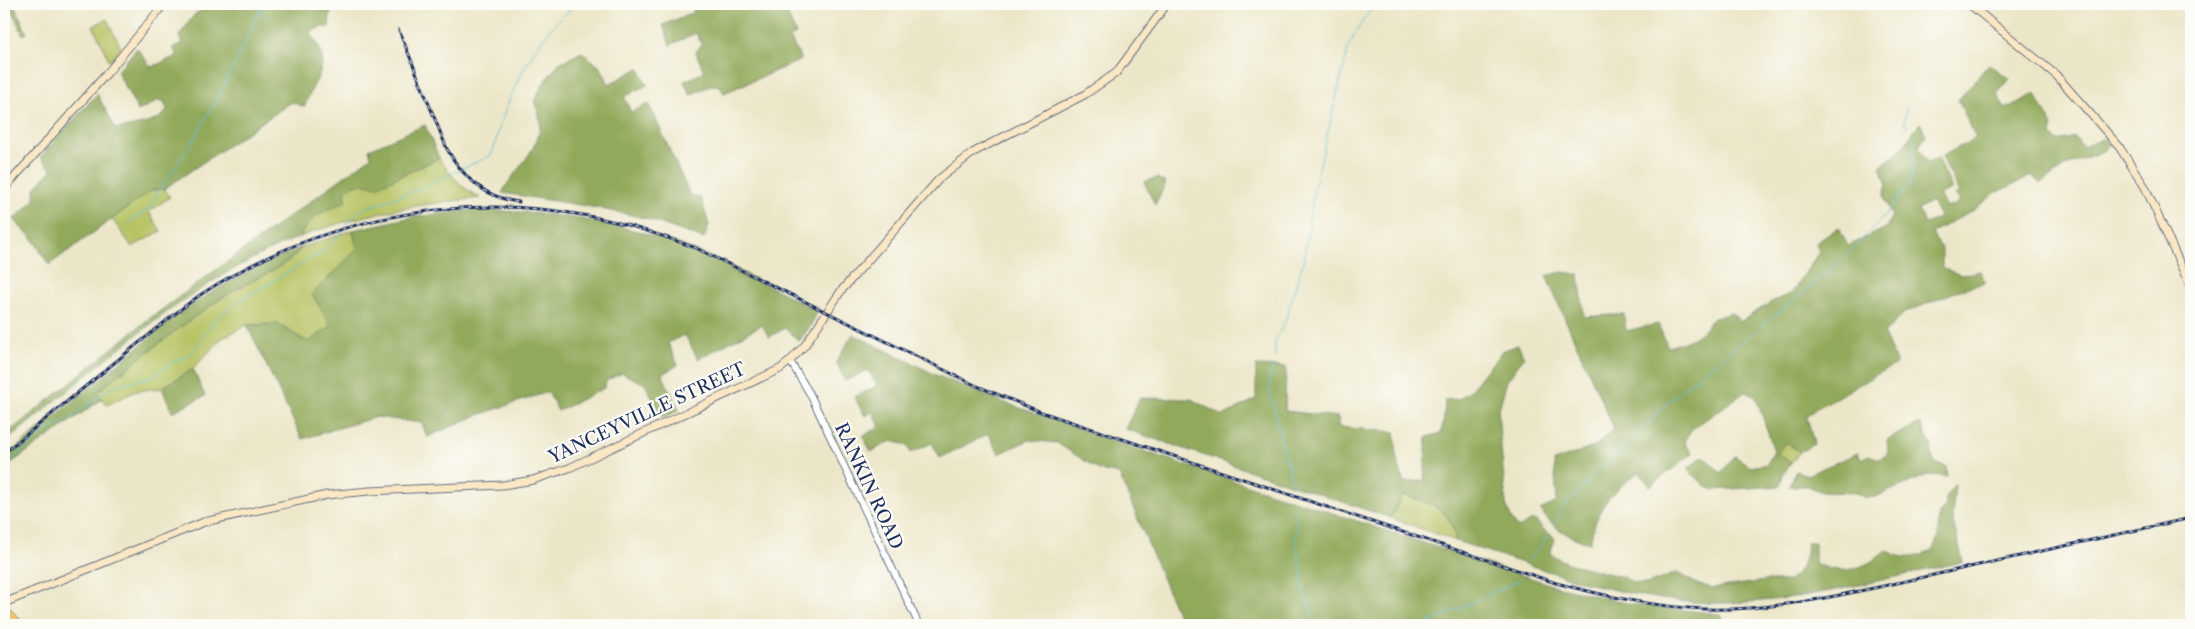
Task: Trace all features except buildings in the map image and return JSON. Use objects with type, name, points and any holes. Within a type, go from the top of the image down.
[{"type":"main road","points":[[4,189],[110,71],[164,4]]},
{"type":"main road","name":"YANCEYVILLE STREET","points":[[4,603],[204,522],[327,495],[369,490],[503,485],[549,475],[683,415],[790,362],[805,345],[841,291],[939,179],[974,152],[1084,95],[1111,77],[1168,4]]},
{"type":"main road","points":[[1969,4],[2056,75],[2118,145],[2145,187],[2191,288]]},
{"type":"main road","points":[[4,610],[18,625]]},
{"type":"street","name":"RANKIN ROAD","points":[[790,362],[810,394],[919,625]]},
{"type":"green space","points":[[9,4],[14,4],[27,33],[23,35]]},
{"type":"green space","points":[[214,4],[331,4],[329,27],[321,27],[310,32],[320,49],[322,66],[305,107],[292,102],[164,189],[152,190],[49,265],[31,236],[14,219],[35,200],[35,188],[52,170],[40,157],[97,94],[116,129],[145,124],[164,114],[167,109],[163,101],[159,100],[138,111],[117,71],[137,48],[151,67],[177,56],[173,47],[182,44],[179,36],[195,14]]},
{"type":"green space","points":[[691,4],[783,4],[796,34],[790,37],[801,60],[724,93],[719,85],[712,85],[690,95],[684,81],[704,72],[696,52],[702,44],[696,33],[670,45],[663,25],[694,12]]},
{"type":"green space","points":[[107,19],[121,48],[110,62],[93,26]]},
{"type":"green space","points":[[582,52],[601,68],[609,84],[639,68],[647,85],[624,97],[631,112],[649,104],[690,195],[701,198],[709,225],[704,239],[645,218],[587,206],[502,193],[537,140],[540,120],[534,101],[543,84],[559,63]]},
{"type":"green space","points":[[1989,64],[2010,79],[1997,94],[2005,109],[2035,94],[2053,126],[2051,136],[2057,141],[2075,137],[2083,147],[2104,138],[2110,144],[2103,151],[2066,166],[2040,184],[2032,176],[1995,193],[1974,210],[1931,233],[1942,249],[1942,268],[1961,275],[1980,271],[1985,283],[1965,288],[1904,313],[1884,334],[1897,364],[1819,407],[1807,417],[1814,444],[1800,452],[1786,442],[1777,453],[1791,463],[1783,474],[1780,486],[1714,490],[1707,487],[1687,469],[1703,456],[1721,473],[1735,456],[1751,467],[1767,464],[1774,451],[1756,397],[1745,392],[1692,429],[1684,441],[1692,454],[1650,486],[1639,472],[1620,487],[1601,510],[1590,543],[1568,535],[1550,522],[1540,510],[1557,502],[1554,461],[1594,447],[1614,429],[1546,276],[1562,272],[1579,274],[1584,317],[1624,314],[1626,331],[1658,324],[1668,347],[1682,343],[1699,334],[1713,318],[1732,313],[1740,322],[1773,301],[1792,293],[1819,252],[1816,243],[1839,227],[1848,246],[1886,228],[1892,216],[1884,197],[1887,184],[1880,167],[1902,148],[1920,123],[1926,135],[1919,147],[1927,163],[1938,158],[1952,189],[1940,194],[1947,208],[1959,203],[1955,195],[1959,193],[1942,156],[1976,138],[1958,100]],"holes":[[[1932,201],[1940,217],[1925,224],[1918,209]]]},
{"type":"green space","points":[[425,125],[439,158],[376,187],[360,184],[349,188],[345,191],[346,201],[315,216],[301,233],[302,236],[261,254],[221,276],[183,301],[110,355],[5,442],[4,436],[146,321],[371,157],[369,149]]},
{"type":"green space","points":[[439,158],[457,181],[480,198],[390,211],[324,228],[302,236],[300,233],[315,216],[346,201],[345,191],[356,184],[367,184],[376,187]]},
{"type":"green space","points":[[1157,178],[1166,183],[1155,205],[1144,182]]},
{"type":"green space","points":[[164,189],[170,197],[149,212],[161,231],[132,247],[112,219],[152,190]]},
{"type":"green space","points":[[475,210],[521,212],[566,217],[611,225],[655,236],[718,260],[818,311],[810,327],[799,341],[785,328],[769,337],[762,325],[698,359],[685,335],[668,343],[678,365],[662,374],[679,410],[662,418],[645,384],[622,373],[607,380],[604,388],[558,411],[548,392],[478,415],[427,437],[422,423],[376,417],[302,439],[247,325],[277,324],[308,342],[331,326],[312,294],[357,249],[353,230],[412,217]]},
{"type":"green space","points":[[353,230],[357,249],[312,294],[332,326],[308,342],[277,324],[247,325],[222,338],[193,369],[162,388],[136,391],[107,405],[97,392],[183,324],[228,294],[292,259],[302,247]]},
{"type":"green space","points":[[302,247],[276,269],[225,296],[176,330],[97,392],[102,399],[4,468],[4,458],[177,315],[207,295],[238,278]]},
{"type":"green space","points":[[853,334],[936,375],[1003,402],[1128,446],[1552,585],[1631,604],[1720,614],[1725,625],[1182,625],[1119,474],[1099,470],[1057,443],[1029,440],[999,454],[988,434],[940,458],[932,443],[911,453],[907,445],[891,441],[871,452],[863,436],[880,426],[872,412],[865,416],[854,397],[877,386],[868,370],[845,381],[836,362]]},
{"type":"green space","points":[[1518,345],[1524,357],[1507,381],[1498,412],[1506,504],[1511,518],[1518,528],[1534,519],[1555,538],[1550,554],[1567,563],[1623,577],[1634,583],[1647,584],[1677,573],[1699,585],[1714,588],[1765,581],[1789,581],[1802,564],[1806,555],[1807,543],[1815,543],[1815,563],[1835,570],[1853,569],[1862,566],[1879,557],[1887,550],[1898,556],[1915,557],[1932,551],[1938,537],[1939,514],[1946,505],[1945,498],[1955,484],[1952,517],[1963,562],[1837,590],[1773,600],[1709,603],[1644,596],[1549,572],[1456,541],[1450,521],[1445,514],[1431,504],[1422,501],[1402,495],[1391,518],[1125,429],[1140,398],[1191,399],[1223,416],[1256,399],[1256,366],[1286,367],[1285,411],[1338,417],[1339,427],[1395,432],[1397,461],[1404,482],[1424,481],[1427,437],[1441,433],[1445,400],[1458,399],[1469,392],[1502,351]]},
{"type":"green space","points":[[193,369],[205,396],[172,412],[162,388]]},
{"type":"green space","points":[[1920,423],[1932,447],[1931,454],[1935,463],[1946,466],[1947,476],[1928,475],[1875,497],[1866,498],[1856,493],[1822,492],[1808,486],[1789,486],[1796,471],[1807,475],[1858,453],[1861,459],[1869,455],[1879,459],[1888,454],[1887,440]]},
{"type":"green space","points":[[1786,442],[1800,452],[1791,463],[1777,453]]},
{"type":"green space","points":[[1402,495],[1431,505],[1444,514],[1453,530],[1456,541],[1391,518]]},
{"type":"waterway","points":[[123,226],[150,208],[159,190],[190,146],[221,92],[264,4]]},
{"type":"waterway","points":[[346,225],[360,210],[414,191],[490,156],[494,149],[505,111],[524,69],[549,31],[578,4]]},
{"type":"waterway","points":[[1275,357],[1275,341],[1285,321],[1304,259],[1314,189],[1349,45],[1363,20],[1376,4]]},
{"type":"waterway","points":[[1907,106],[1904,122],[1907,128]]},
{"type":"waterway","points":[[1554,525],[1561,510],[1568,502],[1679,392],[1835,267],[1879,222],[1906,189],[1912,177],[1914,162],[1913,134]]},
{"type":"waterway","points":[[4,466],[48,430],[66,421],[105,392],[119,384],[152,377],[175,361],[191,354],[215,320],[239,301],[321,253],[342,232]]},
{"type":"waterway","points":[[1274,367],[1269,378],[1270,392],[1293,486]]},
{"type":"waterway","points":[[1293,506],[1298,527],[1295,536],[1302,575],[1301,583],[1316,625]]},
{"type":"waterway","points":[[1528,562],[1548,536]]},
{"type":"waterway","points":[[1424,625],[1520,580]]},
{"type":"railway","points":[[399,30],[447,149],[453,159],[460,169],[485,191],[507,200],[519,202]]},
{"type":"railway","points":[[4,453],[200,295],[242,270],[285,249],[331,233],[378,220],[425,211],[473,207],[522,208],[570,213],[602,219],[681,242],[977,386],[1041,412],[1556,583],[1630,600],[1667,606],[1705,609],[1733,609],[1790,604],[1873,588],[2191,518]]}]
